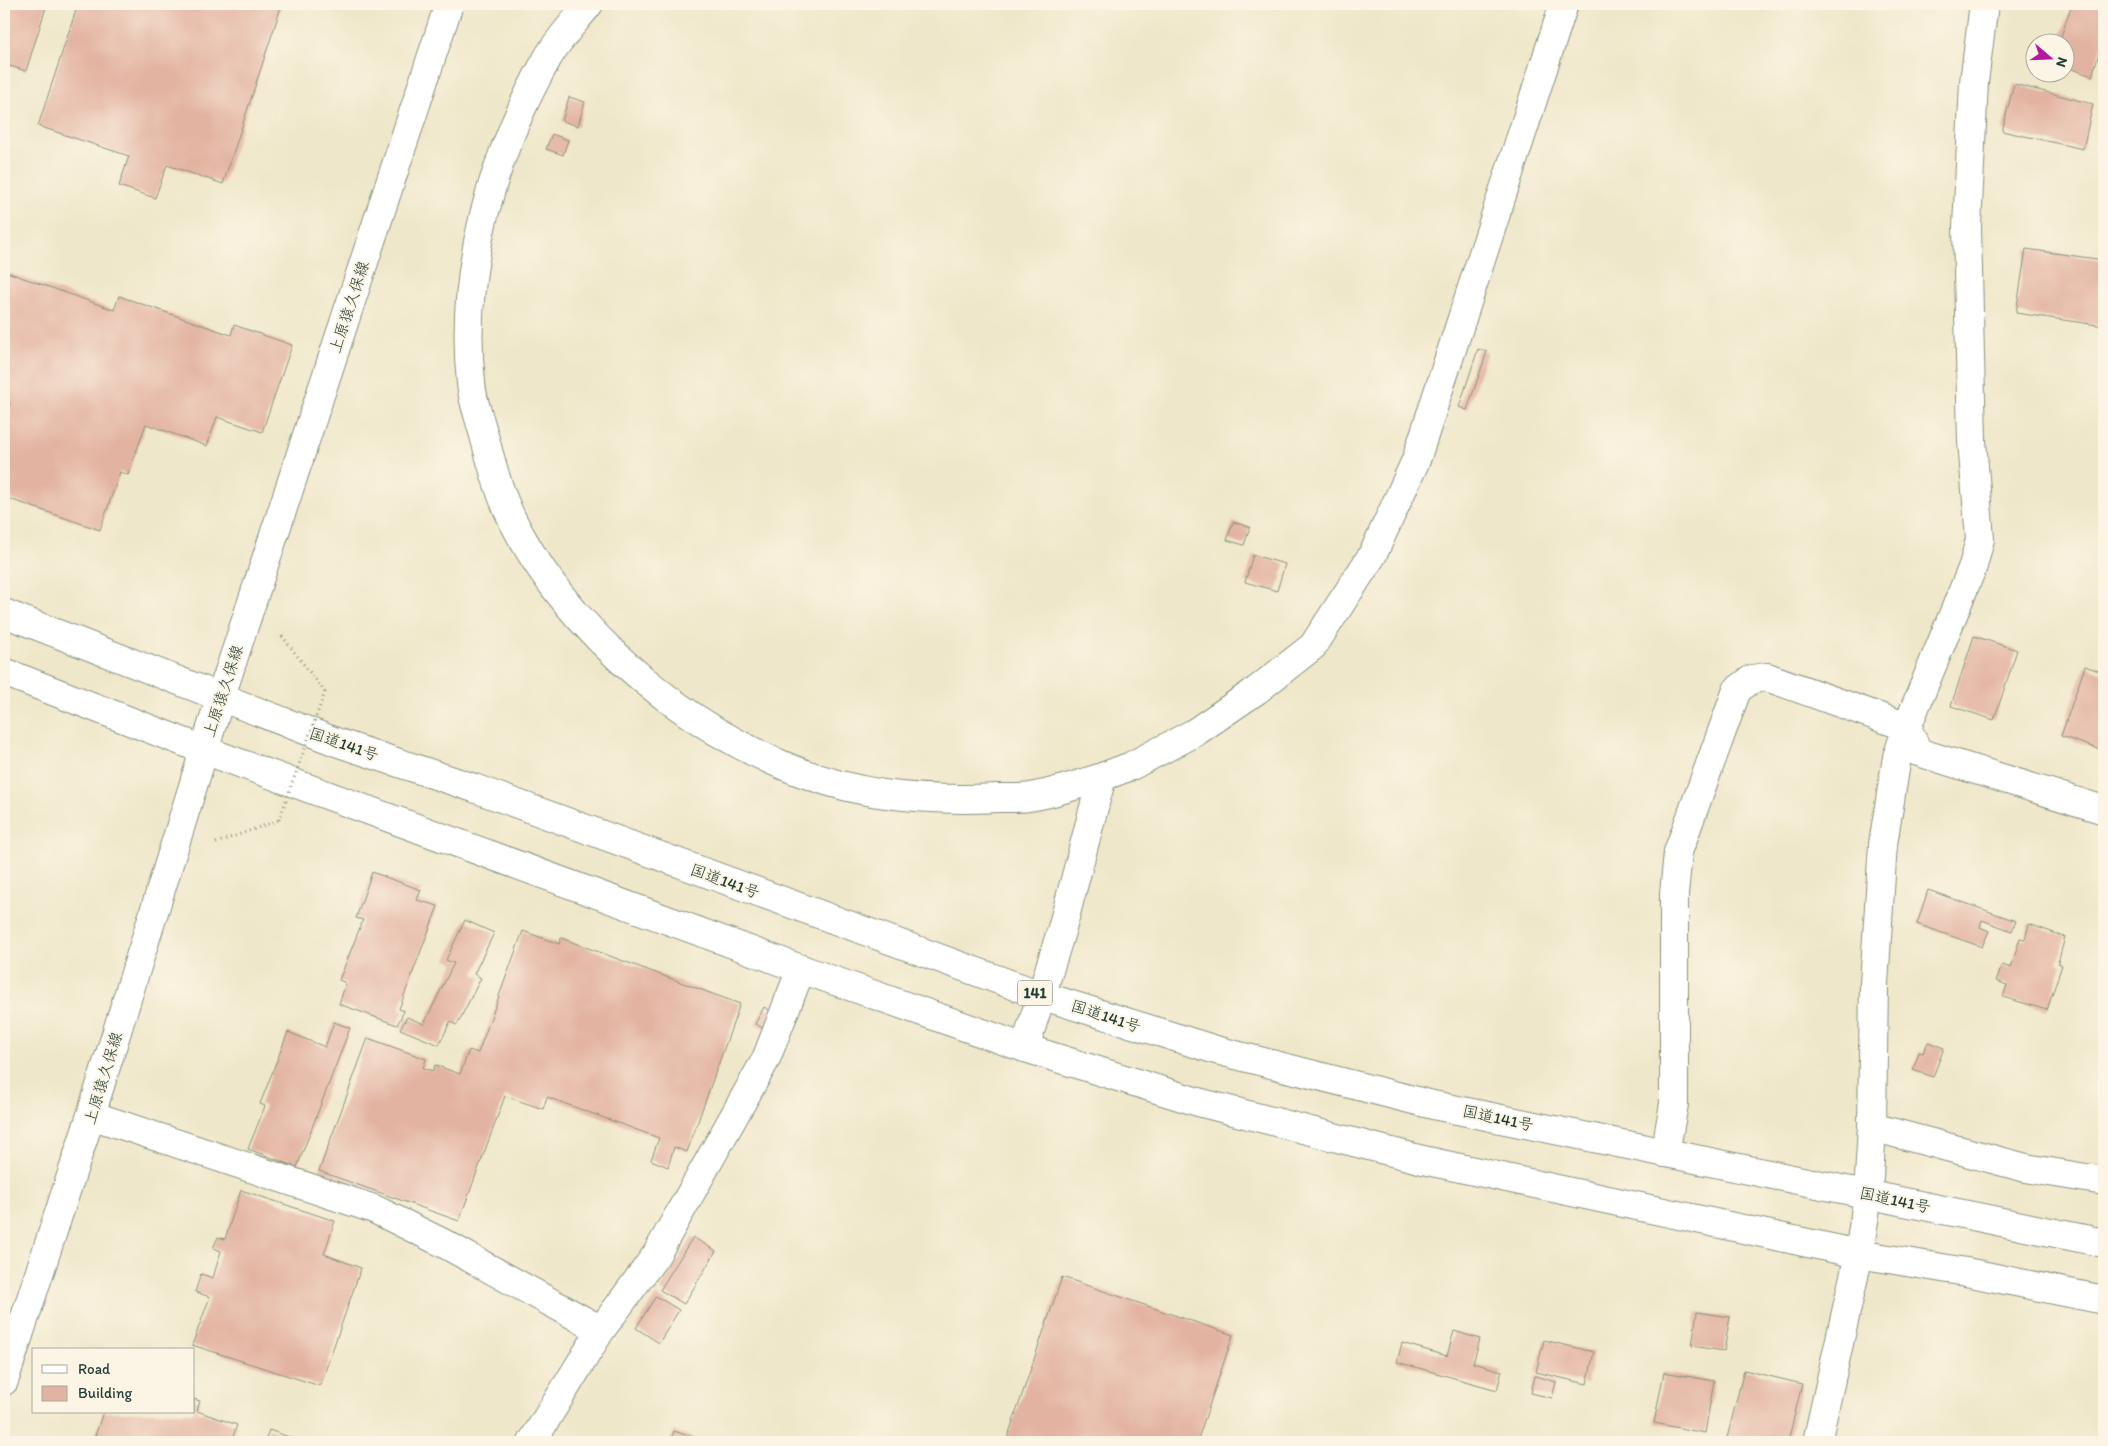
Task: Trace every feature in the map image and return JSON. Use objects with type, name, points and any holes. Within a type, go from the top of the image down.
[{"type":"main road","name":"上原猿久保線","points":[[4,1381],[91,1115],[220,699],[450,4]]},
{"type":"main road","points":[[589,4],[548,56],[506,141],[482,220],[468,302],[471,386],[488,451],[512,520],[548,581],[585,624],[638,676],[690,717],[754,752],[819,778],[883,794],[959,800],[1033,797],[1102,777],[1131,766],[1194,733],[1257,690],[1313,646],[1373,554],[1416,460],[1564,4]]},
{"type":"main road","points":[[1817,1442],[1859,1254],[1868,1194],[1872,1128],[1874,984],[1883,844],[1898,757],[1908,727],[1973,566],[1980,539],[1972,441],[1968,227],[1974,82],[1984,4]]},
{"type":"main road","name":"国道141号","points":[[4,613],[143,666],[220,699],[336,742],[474,788],[1040,995],[1216,1050],[1433,1105],[2104,1243]]},
{"type":"main road","points":[[4,672],[204,750],[801,969],[1025,1048],[1198,1102],[1423,1160],[1859,1254],[1966,1272],[2104,1300]]},
{"type":"main road","points":[[1665,1153],[1674,1104],[1674,894],[1678,852],[1737,690],[1752,679],[1767,677],[1908,727],[1918,752],[2104,810]]},
{"type":"main road","points":[[1025,1048],[1063,925],[1102,777]]},
{"type":"main road","points":[[532,1442],[601,1330],[656,1255],[766,1059],[801,969]]},
{"type":"main road","points":[[91,1115],[374,1209],[443,1243],[601,1330]]},
{"type":"main road","points":[[1872,1128],[2026,1168],[2104,1181]]},
{"type":"path","points":[[216,843],[279,820],[324,692],[282,636]]},
{"type":"building","points":[[4,4],[47,4],[26,71],[4,64]]},
{"type":"building","points":[[78,4],[282,4],[223,184],[167,165],[155,198],[119,186],[129,156],[38,126]]},
{"type":"building","points":[[2072,4],[2104,4],[2104,37],[2092,76],[2076,70],[2076,32],[2062,32]]},
{"type":"building","points":[[2014,84],[2093,104],[2083,149],[2002,131]]},
{"type":"building","points":[[569,97],[585,102],[578,126],[562,121]]},
{"type":"building","points":[[552,134],[568,140],[563,155],[546,149]]},
{"type":"building","points":[[2026,249],[2104,260],[2104,326],[2016,313]]},
{"type":"building","points":[[4,271],[114,310],[119,296],[231,335],[234,325],[292,345],[262,432],[217,417],[207,446],[146,424],[128,475],[120,472],[100,530],[4,497],[4,421],[10,403],[4,400]]},
{"type":"building","points":[[1478,349],[1487,352],[1467,410],[1459,407]]},
{"type":"building","points":[[1233,522],[1250,527],[1244,545],[1227,540]]},
{"type":"building","points":[[1253,555],[1285,564],[1277,591],[1245,582]]},
{"type":"building","points":[[1974,636],[2017,650],[1994,720],[1951,706]]},
{"type":"building","points":[[2085,666],[2104,673],[2104,739],[2101,750],[2061,736]]},
{"type":"building","points":[[372,872],[421,890],[417,900],[438,906],[399,1009],[404,1011],[397,1025],[339,1004],[346,983],[339,980],[363,920],[356,918]]},
{"type":"building","points":[[1928,890],[2016,921],[2012,931],[1982,920],[1980,927],[1989,931],[1982,947],[1917,924]]},
{"type":"building","points":[[465,920],[494,933],[474,974],[481,978],[457,1025],[450,1022],[439,1045],[400,1029],[407,1017],[424,1024],[454,963],[446,960]]},
{"type":"building","points":[[2029,924],[2065,937],[2058,963],[2062,965],[2047,1010],[2003,997],[2007,985],[1996,981],[2002,965],[2011,968],[2020,938],[2025,939]]},
{"type":"building","points":[[523,931],[559,944],[561,938],[740,1004],[687,1152],[674,1147],[668,1167],[651,1160],[659,1138],[547,1097],[543,1109],[505,1096],[459,1221],[319,1171],[368,1038],[426,1059],[423,1068],[433,1071],[435,1065],[460,1074],[469,1050],[478,1053]]},
{"type":"building","points":[[764,1007],[776,1014],[767,1030],[755,1024]]},
{"type":"building","points":[[334,1022],[350,1028],[297,1167],[248,1149],[265,1106],[260,1104],[288,1032],[325,1047]]},
{"type":"building","points":[[1928,1042],[1944,1048],[1933,1077],[1913,1070],[1919,1052],[1923,1053]]},
{"type":"building","points":[[241,1190],[335,1221],[324,1254],[361,1268],[320,1386],[192,1345],[210,1297],[195,1292],[201,1274],[213,1278],[221,1251],[213,1248],[218,1237],[225,1239]]},
{"type":"building","points":[[693,1237],[716,1251],[684,1304],[660,1290]]},
{"type":"building","points":[[1062,1277],[1233,1335],[1197,1442],[1006,1442]]},
{"type":"building","points":[[656,1296],[679,1310],[659,1343],[636,1328]]},
{"type":"building","points":[[1697,1312],[1730,1317],[1724,1351],[1692,1346]]},
{"type":"building","points":[[1454,1331],[1480,1339],[1473,1363],[1502,1371],[1497,1390],[1397,1362],[1402,1343],[1447,1356]]},
{"type":"building","points":[[1544,1340],[1594,1352],[1587,1384],[1536,1372]]},
{"type":"building","points":[[1744,1370],[1802,1384],[1788,1442],[1726,1442]]},
{"type":"building","points":[[1664,1372],[1714,1381],[1705,1433],[1654,1423]]},
{"type":"building","points":[[1535,1376],[1556,1382],[1552,1398],[1531,1393]]},
{"type":"building","points":[[195,1399],[200,1401],[197,1411],[237,1425],[231,1442],[93,1442],[102,1414],[195,1414]]},
{"type":"building","points":[[269,1430],[295,1439],[294,1442],[265,1442]]},
{"type":"building","points":[[674,1431],[706,1442],[670,1442]]}]
